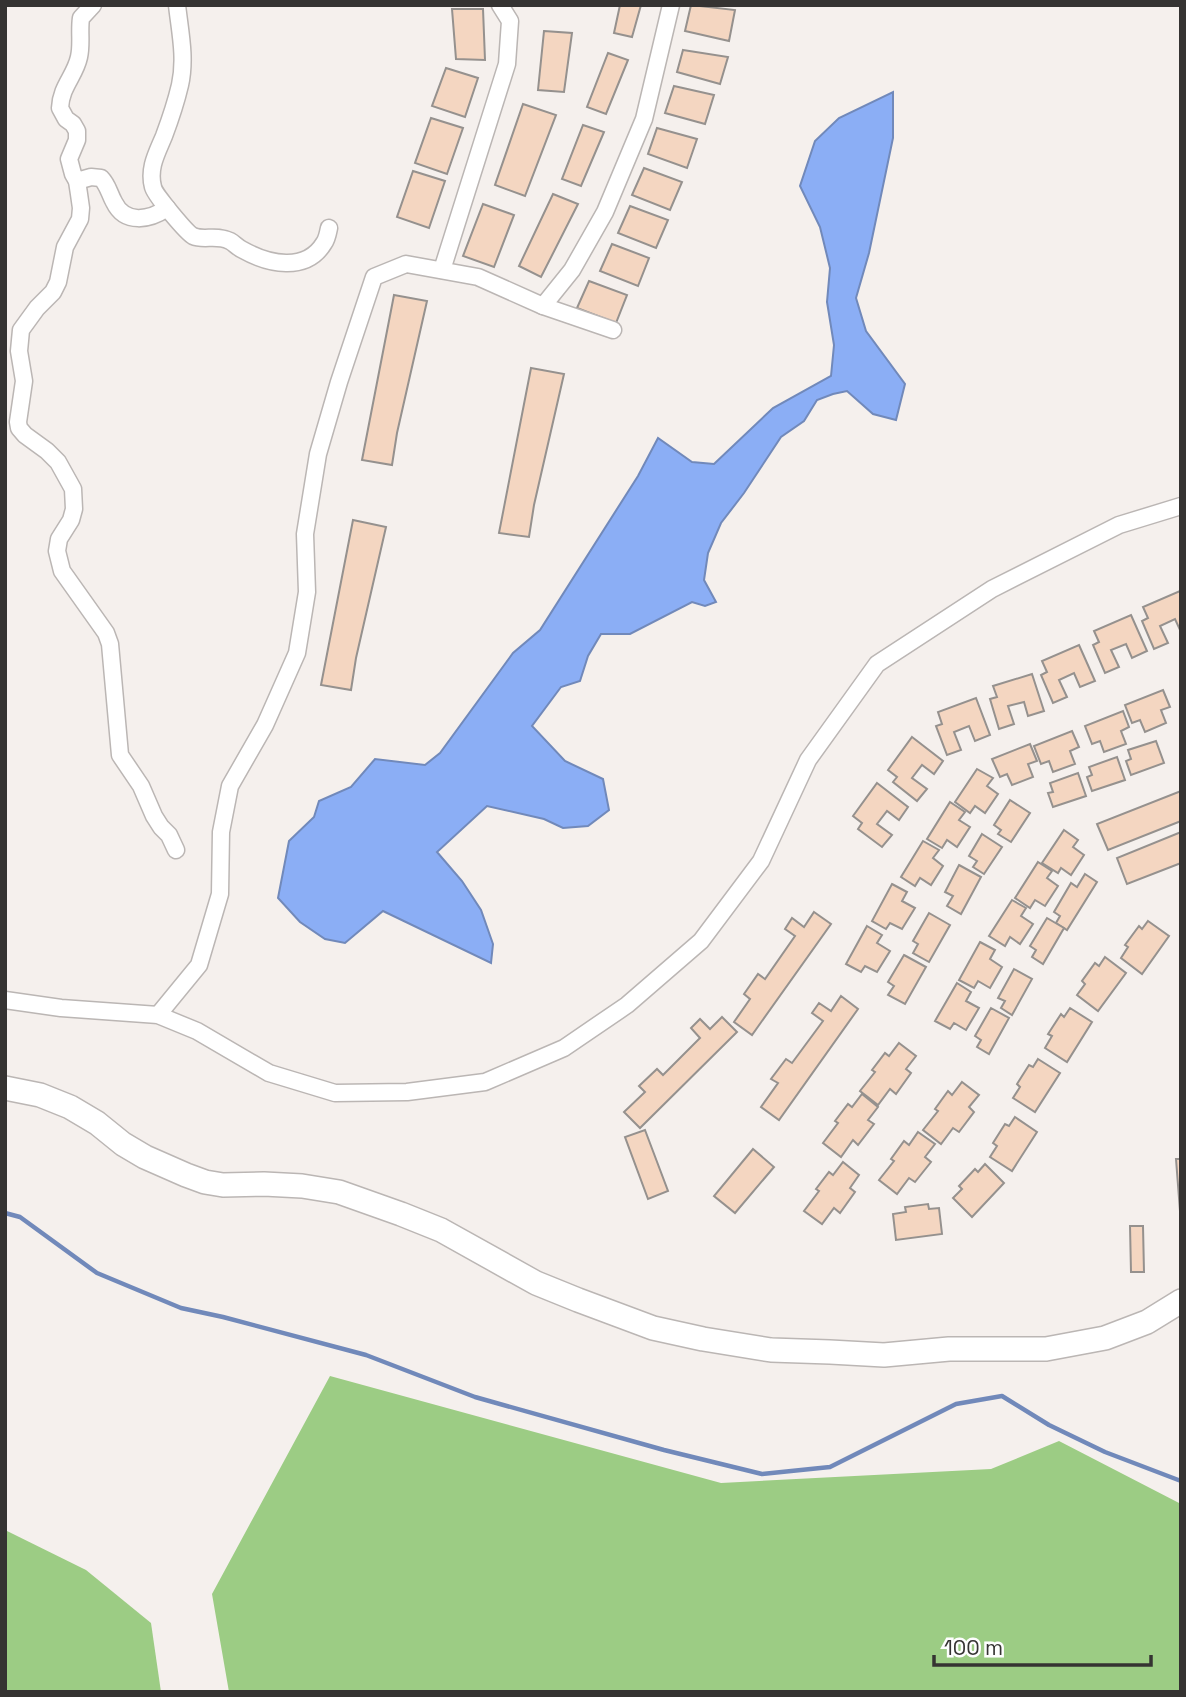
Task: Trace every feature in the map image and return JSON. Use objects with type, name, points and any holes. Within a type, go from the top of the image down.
[{"type":"street","points":[[93,5],[81,18],[79,56],[60,99],[60,108],[77,131],[77,139],[69,159],[77,181],[80,219],[65,247],[58,282],[53,292],[21,330],[19,351],[24,381],[19,428],[58,462],[73,489],[74,509],[71,520],[59,539],[57,551],[62,571],[106,633],[110,644],[120,755],[141,786],[154,816],[169,835],[176,850]]},
{"type":"street","points":[[177,5],[183,59],[174,107],[151,171],[153,190],[191,236],[221,238],[232,242],[241,250],[282,264],[307,260],[325,243],[329,228]]},
{"type":"street","points":[[442,270],[507,64],[510,21],[500,5]]},
{"type":"street","points":[[543,306],[572,270],[606,212],[644,119],[671,5]]},
{"type":"street","points":[[77,181],[91,177],[101,178],[107,184],[114,204],[124,214],[135,219],[158,215],[167,208]]},
{"type":"street","points":[[158,1015],[199,965],[220,894],[221,831],[230,786],[265,725],[297,653],[307,592],[305,534],[318,454],[374,276],[406,264],[478,277],[543,306],[612,330]]},
{"type":"street","points":[[5,1000],[61,1008],[158,1015],[197,1031],[269,1073],[335,1093],[407,1093],[485,1082],[564,1048],[627,1004],[701,941],[761,861],[808,760],[877,664],[992,589],[1119,525],[1181,506]]},
{"type":"street","points":[[5,1088],[40,1095],[70,1108],[97,1123],[123,1144],[145,1157],[205,1182],[223,1185],[302,1186],[339,1192],[440,1230],[536,1283],[653,1328],[704,1339],[771,1350],[884,1355],[949,1349],[1046,1349],[1105,1338],[1147,1322],[1181,1301]]},
{"type":"green space","points":[[330,1376],[721,1483],[991,1469],[1059,1441],[1181,1504],[1181,1692],[229,1692],[212,1594]]},
{"type":"green space","points":[[5,1530],[86,1570],[151,1623],[161,1692],[5,1692]]},
{"type":"water","points":[[893,92],[893,138],[869,253],[856,298],[866,331],[905,384],[896,420],[873,414],[847,391],[817,400],[804,421],[781,437],[721,523],[708,553],[704,580],[716,602],[705,606],[692,602],[630,634],[601,634],[588,656],[580,681],[561,687],[532,726],[565,761],[603,779],[609,810],[588,826],[563,828],[544,819],[487,806],[437,852],[462,881],[481,910],[493,944],[491,963],[383,911],[345,943],[325,939],[300,922],[278,898],[289,841],[314,817],[319,801],[351,787],[375,759],[425,765],[440,753],[513,653],[540,630],[638,476],[658,438],[692,462],[714,464],[773,408],[831,376],[834,345],[827,302],[830,268],[820,227],[800,186],[815,141],[839,118]]},
{"type":"building","points":[[620,5],[641,5],[632,37],[614,33]]},
{"type":"building","points":[[691,5],[735,10],[729,41],[685,31]]},
{"type":"building","points":[[452,9],[483,9],[485,60],[456,59]]},
{"type":"building","points":[[544,31],[572,33],[564,92],[538,90]]},
{"type":"building","points":[[683,50],[728,57],[720,84],[677,72]]},
{"type":"building","points":[[608,53],[628,60],[606,114],[587,107]]},
{"type":"building","points":[[446,68],[478,78],[465,117],[432,106]]},
{"type":"building","points":[[674,86],[714,95],[705,124],[665,113]]},
{"type":"building","points":[[523,104],[556,115],[525,196],[495,185]]},
{"type":"building","points":[[431,118],[463,128],[447,174],[415,163]]},
{"type":"building","points":[[583,125],[604,132],[581,186],[562,179]]},
{"type":"building","points":[[657,128],[697,139],[687,168],[648,154]]},
{"type":"building","points":[[644,168],[682,182],[670,210],[632,195]]},
{"type":"building","points":[[413,171],[445,181],[429,228],[397,217]]},
{"type":"building","points":[[553,194],[578,204],[541,277],[519,266]]},
{"type":"building","points":[[483,204],[514,215],[494,267],[463,256]]},
{"type":"building","points":[[630,206],[668,220],[656,248],[618,233]]},
{"type":"building","points":[[612,244],[649,258],[638,286],[600,271]]},
{"type":"building","points":[[589,281],[627,295],[616,323],[577,308]]},
{"type":"building","points":[[394,295],[427,301],[392,465],[362,460]]},
{"type":"building","points":[[531,368],[564,374],[529,537],[499,533]]},
{"type":"building","points":[[353,520],[386,527],[351,690],[321,685]]},
{"type":"building","points":[[1180,591],[1181,632],[1175,619],[1160,626],[1168,643],[1154,649],[1142,621],[1148,618],[1143,607]]},
{"type":"building","points":[[1131,615],[1147,651],[1132,658],[1126,644],[1111,650],[1119,667],[1105,673],[1093,645],[1099,642],[1094,631]]},
{"type":"building","points":[[1079,645],[1095,681],[1080,687],[1074,673],[1059,680],[1067,697],[1053,703],[1041,675],[1047,672],[1042,661]]},
{"type":"building","points":[[1032,674],[1044,711],[1028,716],[1024,702],[1008,706],[1014,724],[999,729],[990,699],[997,697],[993,686]]},
{"type":"building","points":[[1163,690],[1170,707],[1161,710],[1166,723],[1145,732],[1140,720],[1132,723],[1125,705]]},
{"type":"building","points":[[976,698],[990,735],[975,741],[969,726],[954,732],[961,750],[947,755],[936,726],[942,724],[938,712]]},
{"type":"building","points":[[1123,711],[1129,727],[1121,731],[1126,744],[1104,752],[1100,741],[1092,744],[1085,726]]},
{"type":"building","points":[[1072,731],[1079,747],[1070,751],[1075,764],[1053,772],[1049,761],[1041,764],[1034,746]]},
{"type":"building","points":[[912,737],[943,761],[934,774],[922,765],[912,778],[927,789],[917,801],[893,782],[897,777],[888,770]]},
{"type":"building","points":[[1156,741],[1164,763],[1131,775],[1126,761],[1131,759],[1128,750]]},
{"type":"building","points":[[1030,744],[1037,761],[1028,764],[1033,777],[1012,785],[1007,774],[1000,777],[992,759]]},
{"type":"building","points":[[1117,757],[1125,780],[1092,791],[1087,777],[1092,775],[1089,767]]},
{"type":"building","points":[[977,769],[993,778],[987,786],[998,794],[985,813],[975,806],[970,813],[955,802]]},
{"type":"building","points":[[1078,773],[1086,796],[1053,807],[1048,793],[1053,792],[1050,783]]},
{"type":"building","points":[[877,783],[908,807],[899,820],[887,811],[877,824],[892,835],[882,847],[858,829],[862,823],[853,816]]},
{"type":"building","points":[[1181,791],[1181,821],[1108,850],[1097,824]]},
{"type":"building","points":[[1010,800],[1030,813],[1011,842],[998,834],[1001,830],[994,825]]},
{"type":"building","points":[[950,802],[965,812],[959,820],[970,827],[957,847],[947,840],[942,848],[927,839]]},
{"type":"building","points":[[1064,830],[1078,840],[1073,847],[1084,855],[1071,875],[1061,868],[1058,873],[1042,863]]},
{"type":"building","points":[[1181,832],[1181,863],[1127,884],[1117,858]]},
{"type":"building","points":[[982,834],[1002,847],[984,874],[973,867],[977,861],[969,856]]},
{"type":"building","points":[[923,841],[939,850],[933,858],[943,866],[931,885],[920,878],[915,886],[901,877]]},
{"type":"building","points":[[1038,862],[1052,871],[1047,878],[1058,886],[1045,906],[1035,900],[1030,908],[1015,898]]},
{"type":"building","points":[[959,865],[981,877],[961,914],[947,906],[953,896],[945,892]]},
{"type":"building","points":[[1085,874],[1097,882],[1067,930],[1056,923],[1060,916],[1054,912],[1071,883],[1077,887]]},
{"type":"building","points":[[892,884],[907,892],[902,901],[915,908],[902,929],[890,923],[886,929],[872,921]]},
{"type":"building","points":[[1012,900],[1026,908],[1021,916],[1033,924],[1020,944],[1010,937],[1005,946],[989,936]]},
{"type":"building","points":[[814,912],[831,924],[752,1035],[734,1022],[750,999],[744,994],[758,974],[765,979],[795,936],[785,929],[792,918],[804,927]]},
{"type":"building","points":[[929,913],[950,925],[929,962],[913,953],[918,944],[913,941]]},
{"type":"building","points":[[1047,918],[1064,928],[1043,964],[1032,957],[1036,950],[1030,946]]},
{"type":"building","points":[[1148,921],[1169,936],[1142,974],[1121,958],[1128,947],[1125,945],[1139,926],[1142,929]]},
{"type":"building","points":[[867,926],[882,935],[877,943],[890,951],[877,972],[865,966],[861,972],[846,964]]},
{"type":"building","points":[[980,942],[995,950],[990,959],[1002,967],[990,988],[978,981],[974,988],[959,980]]},
{"type":"building","points":[[904,955],[926,967],[905,1004],[888,995],[894,986],[888,982]]},
{"type":"building","points":[[1105,957],[1126,973],[1098,1011],[1077,995],[1085,984],[1082,981],[1095,963],[1099,966]]},
{"type":"building","points":[[1014,969],[1032,979],[1012,1015],[1001,1008],[1005,1001],[998,998]]},
{"type":"building","points":[[957,983],[971,992],[966,1001],[979,1008],[966,1030],[954,1023],[950,1029],[935,1021]]},
{"type":"building","points":[[841,996],[858,1009],[779,1120],[761,1107],[778,1083],[771,1079],[786,1059],[792,1063],[823,1021],[812,1013],[819,1003],[831,1011]]},
{"type":"building","points":[[991,1008],[1009,1018],[989,1054],[977,1047],[981,1040],[975,1036]]},
{"type":"building","points":[[1070,1008],[1092,1022],[1067,1062],[1045,1048],[1052,1036],[1048,1034],[1061,1014],[1064,1017]]},
{"type":"building","points":[[722,1017],[737,1032],[640,1128],[624,1112],[645,1092],[639,1086],[657,1069],[663,1075],[700,1038],[691,1028],[700,1019],[710,1029]]},
{"type":"building","points":[[899,1043],[916,1056],[906,1069],[911,1073],[896,1094],[890,1089],[878,1105],[860,1091],[885,1053],[889,1056]]},
{"type":"building","points":[[1038,1059],[1060,1073],[1035,1112],[1013,1098],[1020,1087],[1017,1084],[1029,1065],[1033,1067]]},
{"type":"building","points":[[962,1082],[979,1095],[969,1107],[974,1112],[959,1132],[953,1128],[941,1144],[923,1130],[938,1111],[935,1109],[948,1091],[952,1095]]},
{"type":"building","points":[[862,1094],[878,1107],[868,1120],[874,1124],[858,1145],[853,1140],[841,1157],[823,1143],[848,1104],[852,1107]]},
{"type":"building","points":[[1015,1117],[1037,1132],[1012,1171],[990,1157],[997,1146],[993,1143],[1005,1124],[1009,1126]]},
{"type":"building","points":[[645,1130],[668,1191],[648,1199],[625,1137]]},
{"type":"building","points":[[918,1132],[935,1144],[925,1157],[931,1162],[915,1182],[909,1178],[897,1194],[879,1180],[894,1161],[891,1159],[904,1141],[909,1145]]},
{"type":"building","points":[[753,1149],[774,1167],[735,1213],[714,1196]]},
{"type":"building","points":[[1176,1159],[1181,1159],[1181,1224]]},
{"type":"building","points":[[843,1162],[859,1175],[850,1188],[855,1192],[840,1213],[834,1208],[822,1224],[804,1211],[829,1172],[833,1175]]},
{"type":"building","points":[[985,1164],[1004,1183],[972,1217],[953,1198],[962,1189],[959,1186],[975,1169],[978,1172]]},
{"type":"building","points":[[928,1204],[929,1209],[939,1208],[942,1234],[896,1240],[893,1214],[906,1212],[905,1207]]},
{"type":"building","points":[[1130,1226],[1143,1226],[1144,1272],[1131,1272]]},
{"type":"waterway","points":[[5,1213],[20,1217],[97,1273],[181,1308],[366,1355],[475,1397],[664,1450],[762,1474],[830,1467],[956,1404],[1002,1396],[1049,1425],[1105,1452],[1181,1481]]}]
